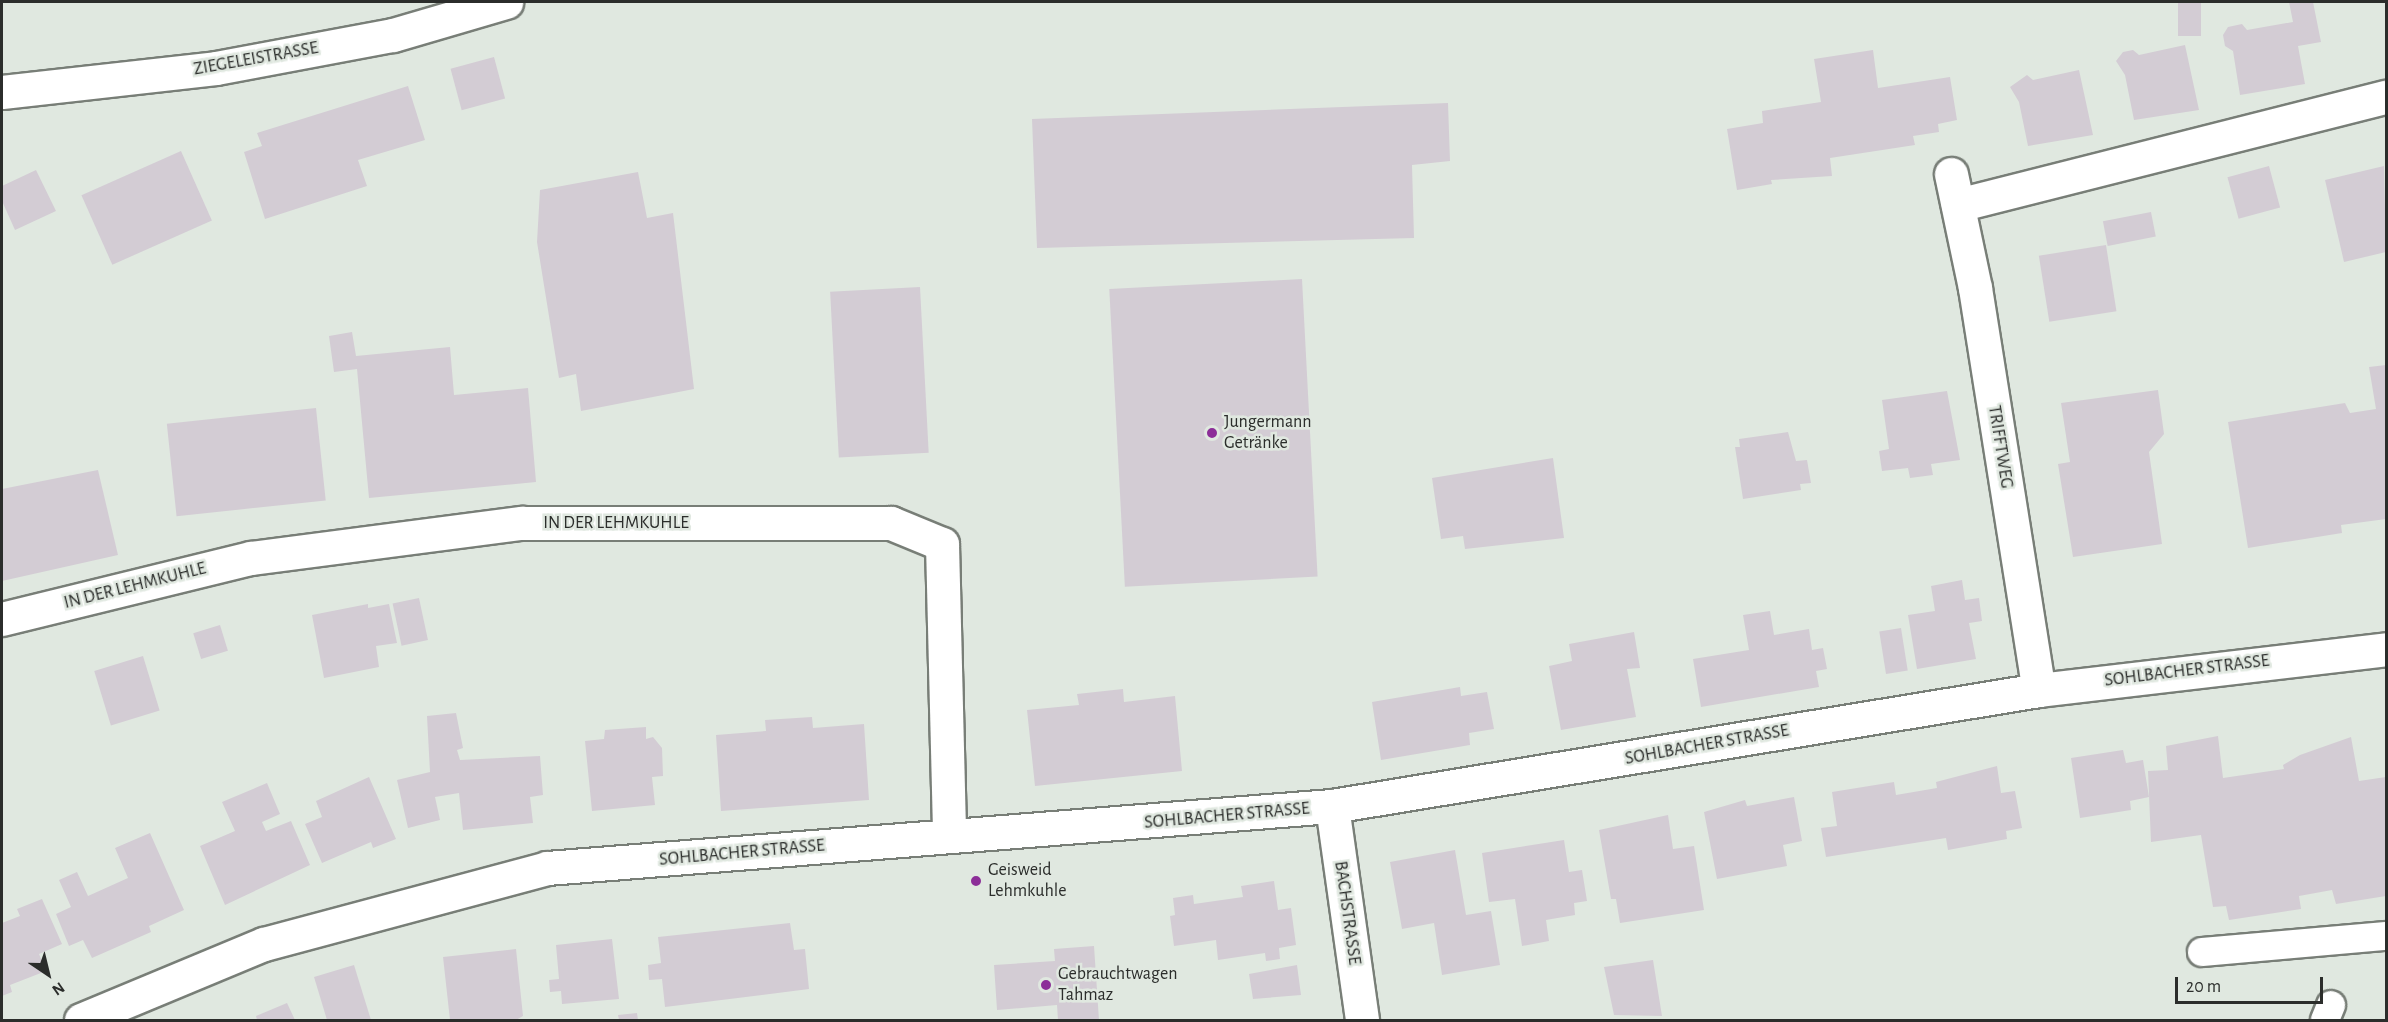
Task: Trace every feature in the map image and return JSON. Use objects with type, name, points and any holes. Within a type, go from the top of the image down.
[{"type":"street","name":"ZIEGELEISTRASSE","points":[[2,92],[216,68],[393,35],[506,2]]},
{"type":"street","name":"TRIFFTWEG","points":[[2039,690],[1955,189],[2386,97]]},
{"type":"street","name":"IN DER LEHMKUHLE","points":[[2,619],[251,558],[522,523],[891,523],[942,544],[949,836]]},
{"type":"street","name":"SOHLBACHER STRASSE","points":[[81,1020],[264,944],[547,868],[1332,806],[2039,690],[2248,662],[2386,649]]},
{"type":"street","name":"BACHSTRASSE","points":[[1332,806],[1362,1020]]},
{"type":"lane","points":[[2202,952],[2386,936]]},
{"type":"building","points":[[2178,2],[2201,2],[2201,36],[2178,36]]},
{"type":"building","points":[[2289,2],[2313,2],[2321,42],[2298,46],[2305,84],[2240,95],[2233,51],[2225,46],[2223,35],[2228,27],[2242,24],[2247,30],[2293,22]]},
{"type":"building","points":[[2185,45],[2199,110],[2134,120],[2125,75],[2116,61],[2123,52],[2133,50],[2139,55]]},
{"type":"building","points":[[1873,50],[1878,88],[1950,77],[1957,120],[1938,124],[1939,132],[1913,136],[1915,145],[1830,158],[1832,176],[1771,180],[1772,184],[1737,190],[1727,129],[1763,123],[1762,111],[1821,102],[1814,59]]},
{"type":"building","points":[[494,57],[505,99],[462,110],[451,69]]},
{"type":"building","points":[[2079,70],[2093,135],[2028,146],[2019,102],[2010,87],[2027,75],[2033,80]]},
{"type":"building","points":[[408,86],[425,140],[358,160],[367,186],[265,219],[244,152],[262,146],[257,133]]},
{"type":"building","points":[[1448,103],[1450,161],[1412,165],[1414,238],[1037,248],[1032,119]]},
{"type":"building","points":[[181,151],[212,220],[112,265],[81,195]]},
{"type":"building","points":[[2269,166],[2280,208],[2239,219],[2227,177]]},
{"type":"building","points":[[2384,166],[2386,252],[2344,262],[2325,180]]},
{"type":"building","points":[[36,170],[56,211],[15,230],[2,201],[2,186]]},
{"type":"building","points":[[638,172],[647,218],[673,213],[694,389],[581,411],[576,374],[559,378],[537,242],[540,190]]},
{"type":"building","points":[[2151,212],[2156,237],[2108,246],[2103,221]]},
{"type":"building","points":[[2106,245],[2116,311],[2049,322],[2039,256]]},
{"type":"building","name":"Jungermann Getränke","points":[[1302,279],[1318,577],[1125,587],[1109,289]]},
{"type":"building","points":[[920,287],[929,453],[839,457],[830,292]]},
{"type":"building","points":[[352,332],[356,356],[450,347],[454,395],[528,388],[536,482],[369,498],[357,369],[334,372],[329,336]]},
{"type":"building","points":[[2386,365],[2386,519],[2341,525],[2342,533],[2248,548],[2228,422],[2345,403],[2350,413],[2376,409],[2369,367]]},
{"type":"building","points":[[2158,390],[2164,434],[2149,452],[2162,544],[2073,557],[2058,464],[2070,462],[2061,403]]},
{"type":"building","points":[[1947,391],[1960,460],[1931,464],[1933,475],[1910,478],[1908,468],[1882,471],[1879,451],[1889,449],[1882,400]]},
{"type":"building","points":[[316,408],[326,500],[177,516],[167,424]]},
{"type":"building","points":[[1788,432],[1796,461],[1807,460],[1811,483],[1800,484],[1801,490],[1743,499],[1735,447],[1740,447],[1739,439]]},
{"type":"building","points":[[1553,458],[1564,538],[1465,549],[1463,536],[1441,539],[1432,478]]},
{"type":"building","points":[[98,470],[118,555],[2,581],[2,489]]},
{"type":"building","points":[[1962,580],[1965,600],[1979,598],[1982,621],[1969,623],[1976,659],[1917,669],[1908,615],[1935,611],[1931,586]]},
{"type":"building","points":[[419,598],[428,640],[402,646],[393,604]]},
{"type":"building","points":[[368,604],[368,608],[389,604],[397,643],[376,646],[379,667],[324,678],[312,615]]},
{"type":"building","points":[[1770,611],[1774,635],[1809,629],[1812,650],[1823,648],[1827,669],[1816,671],[1819,687],[1701,707],[1693,659],[1749,650],[1743,615]]},
{"type":"building","points":[[220,625],[228,651],[201,659],[193,633]]},
{"type":"building","points":[[1901,628],[1908,670],[1886,674],[1879,631]]},
{"type":"building","points":[[1634,632],[1640,668],[1627,669],[1636,717],[1561,730],[1549,666],[1572,661],[1569,644]]},
{"type":"building","points":[[143,656],[160,711],[111,725],[94,671]]},
{"type":"building","points":[[1460,687],[1461,696],[1487,692],[1494,729],[1469,733],[1470,745],[1381,760],[1372,702]]},
{"type":"building","points":[[1123,689],[1124,702],[1175,696],[1182,771],[1035,786],[1027,710],[1079,705],[1077,694]]},
{"type":"building","points":[[456,713],[463,748],[457,750],[460,760],[540,756],[543,795],[530,797],[533,823],[463,830],[459,793],[435,797],[440,820],[408,828],[397,780],[430,772],[427,716]]},
{"type":"building","points":[[812,717],[813,728],[864,724],[869,800],[721,811],[716,735],[766,731],[765,720]]},
{"type":"building","points":[[646,727],[646,739],[653,737],[662,748],[663,776],[652,777],[655,805],[592,811],[585,741],[604,739],[605,730]]},
{"type":"building","points":[[2218,736],[2223,778],[2284,769],[2283,765],[2300,755],[2351,737],[2359,781],[2386,777],[2386,896],[2336,904],[2332,890],[2299,896],[2301,909],[2229,920],[2226,906],[2213,907],[2201,835],[2151,842],[2148,771],[2168,770],[2166,746]]},
{"type":"building","points":[[2123,750],[2126,763],[2143,760],[2149,797],[2130,801],[2131,810],[2080,818],[2071,758]]},
{"type":"building","points":[[1997,766],[2001,793],[2015,791],[2022,828],[2006,831],[2007,839],[1948,850],[1946,838],[1826,857],[1821,828],[1837,826],[1832,792],[1894,782],[1896,795],[1937,788],[1936,782]]},
{"type":"building","points":[[369,777],[396,839],[373,848],[371,842],[322,863],[305,824],[322,817],[316,801]]},
{"type":"building","points":[[267,783],[280,814],[262,822],[266,831],[291,821],[310,865],[225,905],[200,846],[235,831],[222,802]]},
{"type":"building","points":[[1794,797],[1802,841],[1783,845],[1787,866],[1717,879],[1704,812],[1745,800],[1747,806]]},
{"type":"building","points":[[1668,815],[1673,849],[1694,846],[1704,910],[1620,923],[1616,899],[1611,899],[1599,830]]},
{"type":"building","points":[[150,833],[184,910],[149,926],[151,932],[92,958],[83,940],[69,946],[56,914],[71,907],[59,880],[77,872],[88,896],[128,878],[115,848]]},
{"type":"building","points":[[1564,840],[1569,872],[1582,870],[1587,901],[1574,903],[1575,915],[1546,920],[1549,941],[1522,946],[1515,899],[1489,902],[1482,853]]},
{"type":"building","points":[[1455,850],[1466,915],[1491,911],[1500,965],[1442,975],[1434,923],[1402,929],[1390,862]]},
{"type":"building","points":[[1274,881],[1278,910],[1291,908],[1296,945],[1279,948],[1280,959],[1266,961],[1265,953],[1218,960],[1216,940],[1174,946],[1170,916],[1175,915],[1173,898],[1193,895],[1194,904],[1243,897],[1241,886]]},
{"type":"building","points":[[42,899],[62,944],[39,954],[46,971],[10,985],[12,992],[2,996],[2,923],[20,916],[17,909]]},
{"type":"building","points":[[790,923],[794,950],[805,949],[809,989],[665,1007],[662,979],[649,980],[648,965],[661,963],[658,937]]},
{"type":"building","points":[[612,939],[619,999],[562,1004],[561,991],[550,992],[549,980],[559,979],[556,945]]},
{"type":"building","name":"Gebrauchtwagen Tahmaz","points":[[1094,946],[1099,1020],[1058,1020],[1057,1005],[997,1010],[994,965],[1055,961],[1054,949]]},
{"type":"building","points":[[516,949],[523,1016],[516,1020],[450,1020],[443,957]]},
{"type":"building","points":[[1653,960],[1662,1016],[1614,1015],[1604,967]]},
{"type":"building","points":[[354,965],[371,1020],[327,1020],[314,977]]},
{"type":"building","points":[[1297,965],[1301,995],[1253,999],[1249,974]]},
{"type":"building","points":[[287,1003],[295,1020],[257,1020],[256,1016]]},
{"type":"building","points":[[637,1013],[638,1020],[619,1020],[618,1015]]},
{"type":"place","name":"Jungermann Getränke","points":[[1212,433]]},
{"type":"place","name":"Geisweid Lehmkuhle","points":[[976,881]]},
{"type":"place","name":"Gebrauchtwagen Tahmaz","points":[[1046,985]]}]
